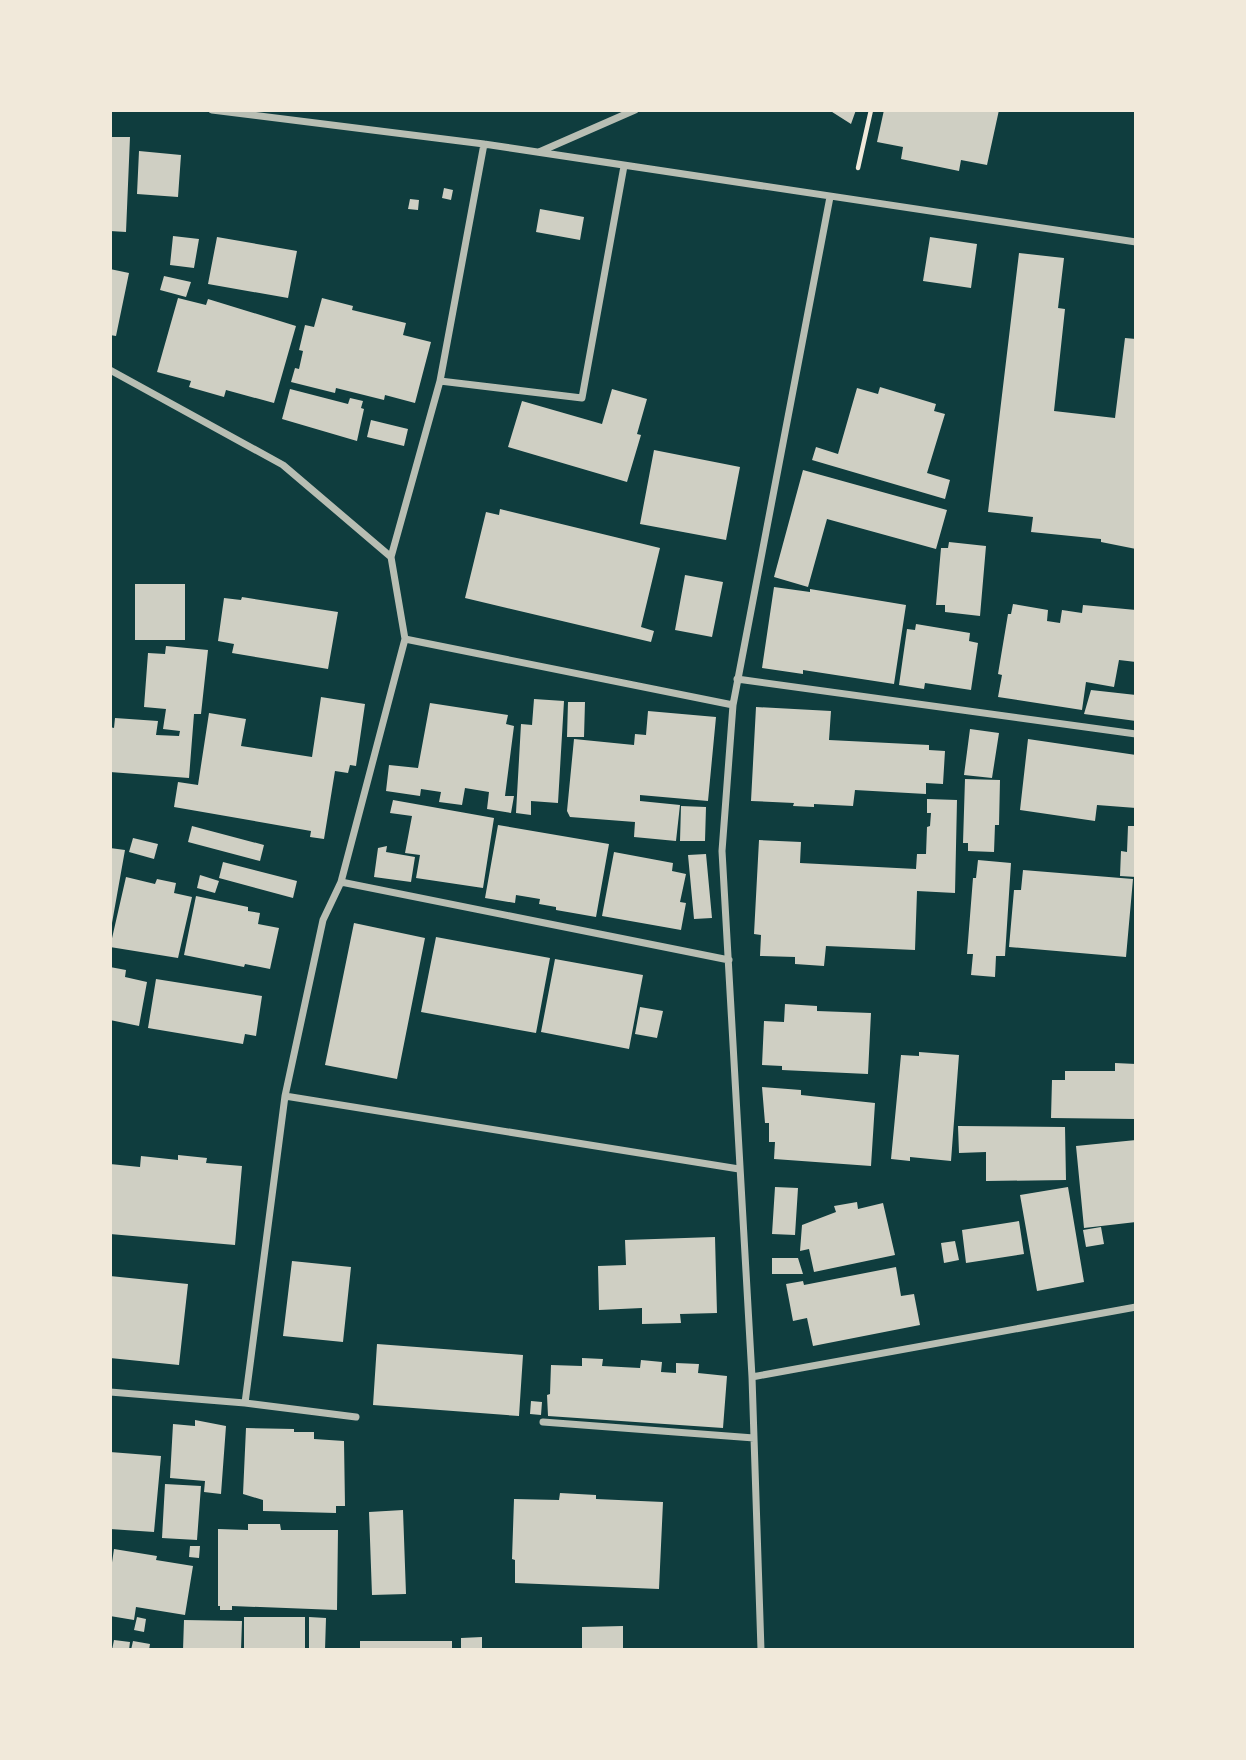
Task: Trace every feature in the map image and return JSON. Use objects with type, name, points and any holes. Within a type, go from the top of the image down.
[{"type":"street","points":[[212,110],[484,144],[1136,242]]},
{"type":"street","points":[[538,152],[635,110]]},
{"type":"street","points":[[245,1403],[285,1096],[323,920],[341,882],[405,639],[391,557],[440,381],[484,144]]},
{"type":"street","points":[[440,381],[582,398],[624,166]]},
{"type":"street","points":[[761,1650],[752,1377],[722,850],[737,679],[830,197]]},
{"type":"street","points":[[110,370],[283,465],[391,557]]},
{"type":"street","points":[[405,639],[733,705]]},
{"type":"street","points":[[737,679],[1136,734]]},
{"type":"street","points":[[341,882],[729,960]]},
{"type":"street","points":[[285,1096],[739,1169]]},
{"type":"street","points":[[752,1377],[1136,1307]]},
{"type":"street","points":[[110,1392],[245,1403],[356,1417]]},
{"type":"street","points":[[543,1422],[754,1438]]},
{"type":"path","points":[[851,200],[872,110]]},
{"type":"building","points":[[829,110],[856,110],[851,124]]},
{"type":"building","points":[[884,110],[999,110],[987,165],[961,160],[959,171],[901,159],[903,147],[877,142]]},
{"type":"building","points":[[110,137],[130,137],[126,232],[110,231]]},
{"type":"building","points":[[139,151],[181,155],[178,197],[137,194]]},
{"type":"building","points":[[444,188],[453,190],[451,200],[442,198]]},
{"type":"building","points":[[410,199],[419,200],[418,210],[408,209]]},
{"type":"building","points":[[540,209],[584,217],[580,240],[536,232]]},
{"type":"building","points":[[173,236],[199,239],[194,268],[170,265]]},
{"type":"building","points":[[217,237],[297,251],[288,298],[208,284]]},
{"type":"building","points":[[930,237],[977,244],[971,288],[923,281]]},
{"type":"building","points":[[1019,253],[1064,258],[1058,308],[1065,309],[1054,411],[1115,418],[1125,338],[1136,339],[1136,549],[1101,542],[1101,539],[1031,532],[1033,517],[988,512]]},
{"type":"building","points":[[110,269],[129,273],[116,336],[110,335]]},
{"type":"building","points":[[164,276],[191,282],[186,297],[160,290]]},
{"type":"building","points":[[178,298],[206,305],[208,299],[296,326],[274,403],[226,390],[224,397],[189,387],[191,381],[157,372]]},
{"type":"building","points":[[322,298],[353,306],[352,310],[406,323],[403,335],[431,342],[415,403],[385,395],[384,400],[336,388],[335,393],[291,382],[295,368],[299,369],[303,351],[299,350],[305,325],[314,327]]},
{"type":"building","points":[[880,387],[936,404],[934,411],[945,414],[927,473],[950,480],[945,499],[812,460],[816,447],[838,454],[857,388],[878,394]]},
{"type":"building","points":[[290,389],[348,404],[350,398],[363,401],[361,408],[364,409],[357,441],[282,419]]},
{"type":"building","points":[[612,389],[647,399],[637,434],[641,435],[627,482],[508,447],[522,401],[602,424]]},
{"type":"building","points":[[371,420],[408,429],[404,446],[367,437]]},
{"type":"building","points":[[654,450],[740,467],[726,540],[640,524]]},
{"type":"building","points":[[803,470],[947,510],[936,549],[827,519],[808,587],[774,577]]},
{"type":"building","points":[[500,509],[660,548],[641,627],[654,631],[651,642],[465,598],[486,512],[499,515]]},
{"type":"building","points":[[949,542],[986,546],[980,616],[945,612],[945,605],[936,605],[941,548],[948,548]]},
{"type":"building","points":[[685,575],[723,582],[712,637],[675,630]]},
{"type":"building","points":[[135,584],[185,584],[185,640],[135,640]]},
{"type":"building","points":[[774,587],[810,592],[810,589],[906,605],[894,684],[803,670],[803,674],[762,668]]},
{"type":"building","points":[[242,597],[338,612],[328,669],[232,653],[234,644],[218,641],[224,598],[241,600]]},
{"type":"building","points":[[1013,604],[1048,610],[1047,621],[1060,623],[1062,610],[1082,613],[1083,605],[1136,610],[1136,662],[1119,660],[1114,687],[1086,682],[1082,710],[998,697],[1002,675],[998,674],[1008,614],[1011,614]]},
{"type":"building","points":[[916,624],[970,633],[969,641],[978,643],[971,690],[925,683],[924,689],[899,685],[907,629],[915,630]]},
{"type":"building","points":[[166,646],[208,650],[201,714],[194,714],[189,778],[110,772],[110,727],[114,728],[115,718],[158,721],[156,735],[179,736],[180,731],[163,729],[166,709],[144,707],[148,653],[165,654]]},
{"type":"building","points":[[1091,690],[1136,695],[1136,721],[1084,714]]},
{"type":"building","points":[[321,697],[365,704],[356,766],[350,765],[348,773],[335,771],[324,839],[310,837],[311,831],[174,807],[178,782],[198,785],[209,713],[246,719],[241,746],[312,757]]},
{"type":"building","points":[[534,699],[564,701],[558,803],[531,801],[531,815],[516,813],[521,724],[532,725]]},
{"type":"building","points":[[568,702],[585,702],[584,737],[567,737]]},
{"type":"building","points":[[430,703],[508,715],[506,724],[514,726],[505,796],[514,796],[511,813],[487,809],[489,792],[465,788],[462,805],[439,802],[441,792],[421,789],[420,796],[386,791],[389,765],[418,768]]},
{"type":"building","points":[[756,707],[831,711],[829,740],[929,745],[929,750],[945,751],[943,784],[926,783],[926,794],[855,790],[853,806],[793,806],[794,803],[751,801]]},
{"type":"building","points":[[648,711],[716,717],[708,801],[640,795],[640,801],[680,805],[676,841],[634,837],[635,822],[570,817],[567,811],[574,739],[634,745],[635,734],[646,735]]},
{"type":"building","points":[[970,729],[999,733],[992,778],[964,775]]},
{"type":"building","points":[[1028,739],[1136,755],[1136,808],[1097,805],[1095,821],[1020,810]]},
{"type":"building","points":[[965,779],[1000,780],[999,825],[995,825],[994,852],[968,851],[968,843],[963,843]]},
{"type":"building","points":[[927,799],[957,800],[955,893],[917,891],[915,950],[826,946],[824,966],[795,964],[795,957],[760,956],[761,935],[754,934],[759,840],[801,842],[800,863],[916,869],[917,854],[926,854],[927,827],[930,826],[931,813],[927,813]]},
{"type":"building","points":[[393,800],[494,818],[483,888],[416,878],[420,855],[405,853],[412,816],[390,813]]},
{"type":"building","points":[[681,806],[706,807],[705,841],[680,841]]},
{"type":"building","points":[[498,825],[609,844],[596,917],[556,910],[556,907],[539,904],[540,899],[516,895],[515,903],[485,898]]},
{"type":"building","points":[[192,826],[264,845],[260,861],[188,842]]},
{"type":"building","points":[[1128,826],[1136,826],[1136,877],[1120,876],[1121,851],[1127,852]]},
{"type":"building","points":[[133,838],[158,844],[154,859],[129,852]]},
{"type":"building","points":[[387,846],[386,852],[415,857],[411,882],[374,877],[378,848]]},
{"type":"building","points":[[110,848],[125,850],[112,923],[110,923]]},
{"type":"building","points":[[614,852],[673,863],[672,871],[686,874],[680,902],[686,903],[681,930],[602,916]]},
{"type":"building","points":[[706,854],[712,918],[694,919],[688,855]]},
{"type":"building","points":[[978,860],[1011,863],[1005,956],[996,956],[995,977],[971,975],[973,954],[967,954],[973,878],[976,878]]},
{"type":"building","points":[[223,862],[297,881],[293,898],[219,878]]},
{"type":"building","points":[[1023,870],[1133,879],[1126,957],[1009,947],[1014,890],[1021,890]]},
{"type":"building","points":[[200,875],[219,881],[215,893],[197,888]]},
{"type":"building","points":[[126,877],[155,884],[157,879],[176,883],[174,893],[192,897],[178,958],[110,947]]},
{"type":"building","points":[[196,896],[248,907],[248,911],[260,913],[258,924],[279,928],[270,969],[245,964],[244,967],[184,955]]},
{"type":"building","points":[[354,923],[425,938],[397,1079],[325,1065]]},
{"type":"building","points":[[436,937],[550,958],[536,1033],[421,1012]]},
{"type":"building","points":[[555,959],[643,975],[629,1049],[541,1032]]},
{"type":"building","points":[[110,967],[126,970],[125,977],[147,982],[139,1026],[110,1020]]},
{"type":"building","points":[[156,979],[262,996],[256,1036],[245,1034],[243,1044],[148,1028]]},
{"type":"building","points":[[785,1004],[817,1006],[817,1011],[871,1013],[868,1074],[782,1070],[782,1066],[762,1065],[764,1021],[784,1022]]},
{"type":"building","points":[[640,1007],[663,1011],[657,1038],[635,1034]]},
{"type":"building","points":[[919,1052],[959,1055],[951,1161],[910,1157],[910,1161],[891,1159],[901,1055],[919,1056]]},
{"type":"building","points":[[1115,1063],[1136,1064],[1136,1119],[1051,1118],[1052,1080],[1065,1080],[1065,1071],[1115,1071]]},
{"type":"building","points":[[762,1087],[801,1090],[801,1095],[875,1103],[871,1166],[774,1159],[775,1142],[769,1142],[769,1123],[765,1123]]},
{"type":"building","points":[[958,1126],[1065,1127],[1066,1180],[986,1181],[986,1152],[959,1153]]},
{"type":"building","points":[[1136,1140],[1136,1222],[1084,1228],[1076,1146]]},
{"type":"building","points":[[178,1155],[207,1158],[206,1163],[242,1166],[235,1245],[110,1234],[110,1164],[140,1167],[141,1156],[178,1160]]},
{"type":"building","points":[[775,1187],[798,1188],[795,1235],[772,1234]]},
{"type":"building","points":[[1068,1187],[1084,1282],[1037,1291],[1020,1195]]},
{"type":"building","points":[[857,1202],[858,1209],[883,1203],[895,1255],[814,1272],[809,1249],[800,1251],[802,1225],[836,1212],[834,1206]]},
{"type":"building","points":[[1019,1221],[1024,1254],[966,1263],[962,1230]]},
{"type":"building","points":[[1101,1227],[1104,1244],[1086,1247],[1083,1230]]},
{"type":"building","points":[[715,1237],[717,1313],[680,1314],[681,1323],[642,1324],[642,1308],[599,1310],[598,1266],[626,1265],[625,1240]]},
{"type":"building","points":[[955,1241],[959,1260],[944,1263],[941,1243]]},
{"type":"building","points":[[772,1258],[798,1258],[803,1274],[772,1274]]},
{"type":"building","points":[[292,1261],[351,1267],[343,1342],[283,1336]]},
{"type":"building","points":[[896,1267],[901,1296],[914,1294],[920,1325],[813,1346],[807,1318],[793,1321],[786,1284],[803,1281],[804,1285]]},
{"type":"building","points":[[110,1276],[188,1284],[179,1365],[110,1358]]},
{"type":"building","points":[[377,1344],[523,1355],[519,1416],[373,1405]]},
{"type":"building","points":[[582,1358],[603,1359],[602,1366],[640,1368],[641,1360],[662,1362],[661,1372],[676,1373],[676,1363],[699,1364],[698,1373],[727,1376],[723,1428],[548,1416],[547,1395],[550,1394],[551,1365],[582,1366]]},
{"type":"building","points":[[531,1401],[542,1402],[541,1415],[530,1414]]},
{"type":"building","points":[[195,1420],[226,1426],[221,1494],[204,1492],[205,1481],[170,1478],[173,1424],[195,1426]]},
{"type":"building","points":[[246,1428],[294,1429],[294,1432],[314,1432],[314,1439],[344,1441],[345,1506],[336,1506],[336,1513],[263,1511],[263,1500],[243,1494]]},
{"type":"building","points":[[110,1452],[161,1456],[154,1532],[110,1529]]},
{"type":"building","points":[[165,1484],[201,1486],[197,1540],[162,1538]]},
{"type":"building","points":[[560,1493],[596,1495],[596,1499],[663,1502],[659,1589],[515,1583],[515,1560],[512,1559],[514,1499],[559,1500]]},
{"type":"building","points":[[403,1510],[406,1594],[372,1595],[369,1512]]},
{"type":"building","points":[[248,1524],[280,1524],[281,1530],[338,1530],[337,1610],[232,1606],[232,1610],[220,1610],[218,1529],[248,1530]]},
{"type":"building","points":[[190,1546],[200,1546],[199,1558],[189,1557]]},
{"type":"building","points":[[114,1549],[157,1556],[156,1560],[193,1566],[185,1615],[136,1607],[134,1620],[110,1616],[110,1576]]},
{"type":"building","points":[[137,1617],[146,1619],[144,1632],[134,1630]]},
{"type":"building","points":[[244,1617],[305,1617],[305,1650],[244,1650]]},
{"type":"building","points":[[309,1617],[326,1618],[325,1650],[309,1650]]},
{"type":"building","points":[[184,1620],[242,1621],[241,1650],[183,1650]]},
{"type":"building","points":[[623,1626],[623,1650],[582,1650],[582,1627]]},
{"type":"building","points":[[482,1637],[482,1650],[461,1650],[461,1638]]},
{"type":"building","points":[[114,1640],[130,1642],[129,1650],[112,1650]]},
{"type":"building","points":[[133,1641],[150,1644],[149,1650],[131,1650]]},
{"type":"building","points":[[360,1641],[452,1641],[452,1650],[360,1650]]}]
